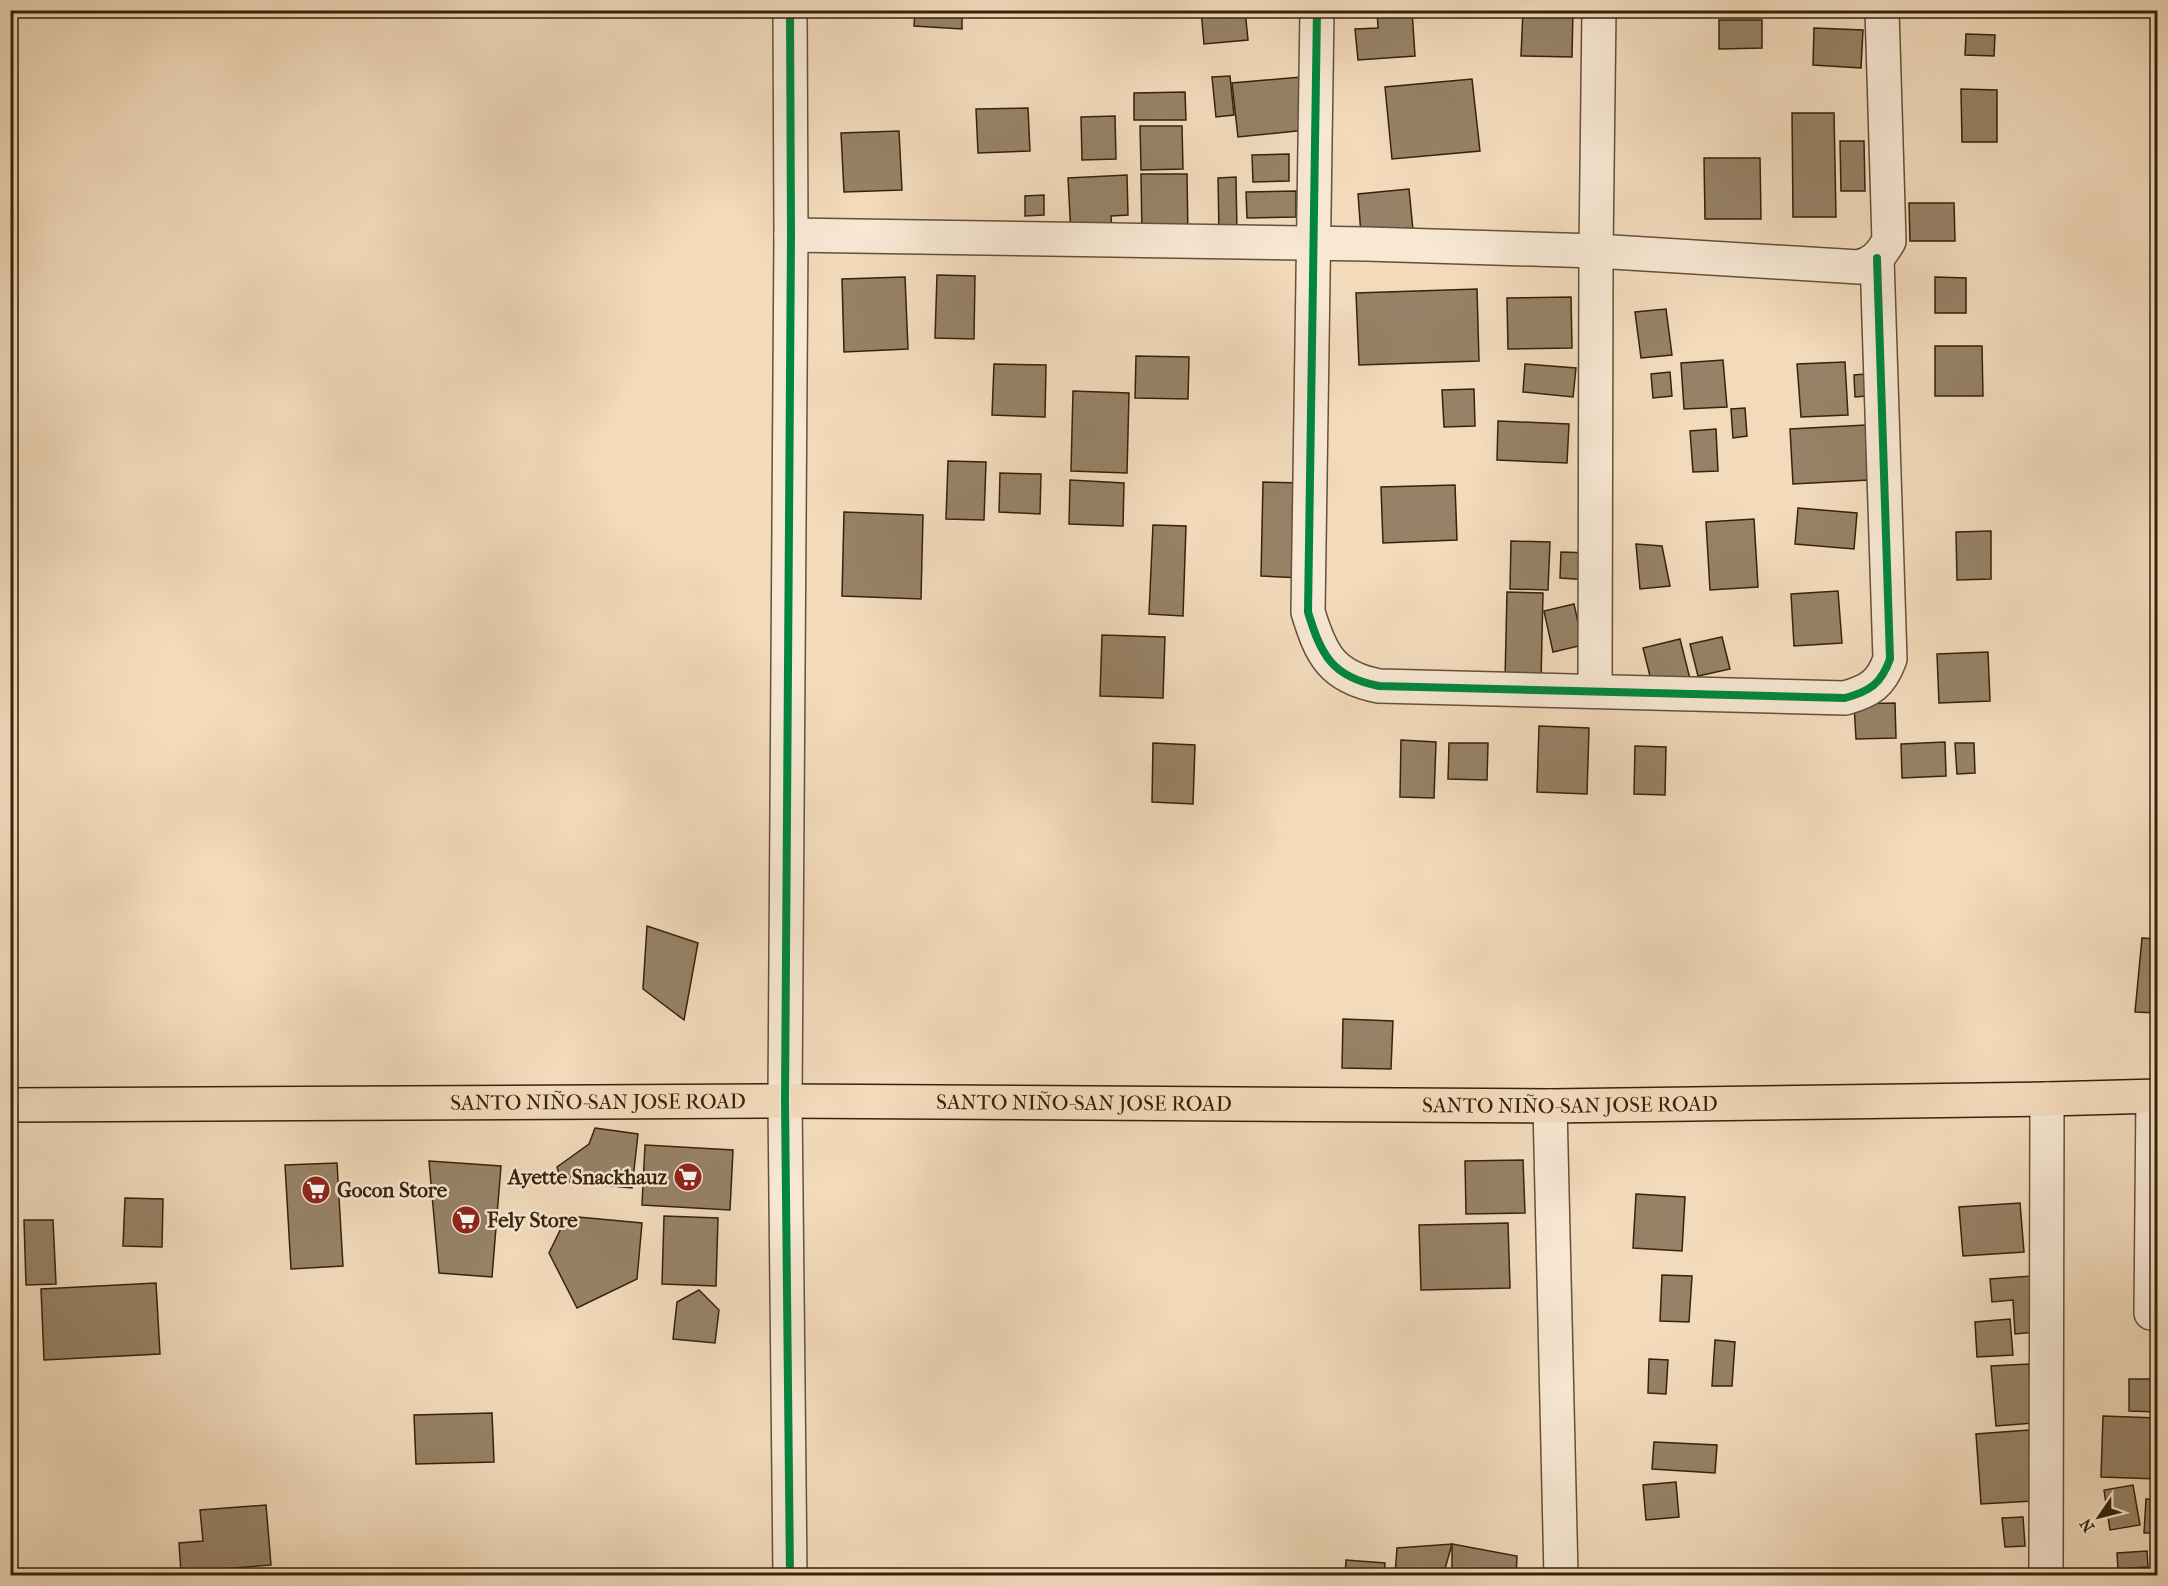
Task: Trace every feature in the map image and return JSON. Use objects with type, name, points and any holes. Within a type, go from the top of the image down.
[{"type":"main road","name":"SANTO NIÑO-SAN JOSE ROAD","points":[[10,1106],[785,1101],[1550,1106],[2155,1096]]},
{"type":"street","points":[[790,10],[785,1101],[790,1575]]},
{"type":"street","points":[[1317,10],[1308,612],[1316,641],[1329,661],[1344,674],[1359,682],[1379,686],[1845,698],[1864,693],[1885,674],[1890,659],[1877,258]]},
{"type":"street","points":[[1595,691],[1599,10]]},
{"type":"street","points":[[790,235],[1313,243],[1596,251],[1859,267],[1870,264],[1877,258],[1889,241],[1882,10]]},
{"type":"street","points":[[2151,1313],[2155,1096]]},
{"type":"street","points":[[2046,1575],[2047,1099]]},
{"type":"street","points":[[1550,1106],[1561,1575]]},
{"type":"building","points":[[915,10],[962,10],[962,29],[914,26]]},
{"type":"building","points":[[1201,10],[1245,10],[1248,40],[1204,44]]},
{"type":"building","points":[[1377,10],[1412,10],[1415,56],[1358,60],[1355,29],[1378,28]]},
{"type":"building","points":[[1523,10],[1573,10],[1572,57],[1521,56]]},
{"type":"building","points":[[1719,20],[1762,20],[1762,48],[1719,49]]},
{"type":"building","points":[[1814,28],[1863,30],[1861,68],[1813,65]]},
{"type":"building","points":[[1966,34],[1995,35],[1994,56],[1965,55]]},
{"type":"building","points":[[1230,76],[1234,115],[1216,117],[1212,77]]},
{"type":"building","points":[[1301,77],[1306,130],[1238,137],[1232,83]]},
{"type":"building","points":[[1472,79],[1480,151],[1392,159],[1385,87]]},
{"type":"building","points":[[1961,89],[1997,90],[1997,142],[1962,142]]},
{"type":"building","points":[[1185,92],[1186,120],[1134,120],[1134,93]]},
{"type":"building","points":[[1028,108],[1030,151],[978,153],[976,109]]},
{"type":"building","points":[[1792,113],[1834,113],[1836,217],[1793,217]]},
{"type":"building","points":[[1115,116],[1116,159],[1082,160],[1081,117]]},
{"type":"building","points":[[1140,126],[1182,126],[1183,169],[1141,170]]},
{"type":"building","points":[[899,131],[902,190],[844,192],[841,133]]},
{"type":"building","points":[[1840,141],[1864,141],[1865,191],[1841,191]]},
{"type":"building","points":[[1289,154],[1289,181],[1253,182],[1252,155]]},
{"type":"building","points":[[1704,158],[1760,158],[1761,219],[1705,219]]},
{"type":"building","points":[[1141,174],[1187,174],[1188,237],[1142,237]]},
{"type":"building","points":[[1127,175],[1128,215],[1111,216],[1112,234],[1071,235],[1068,178]]},
{"type":"building","points":[[1236,177],[1237,234],[1219,234],[1218,178]]},
{"type":"building","points":[[1409,189],[1413,230],[1361,235],[1358,194]]},
{"type":"building","points":[[1296,191],[1296,217],[1247,218],[1246,192]]},
{"type":"building","points":[[1044,195],[1044,215],[1025,216],[1025,196]]},
{"type":"building","points":[[1909,203],[1954,203],[1955,241],[1910,241]]},
{"type":"building","points":[[937,275],[975,276],[974,339],[935,338]]},
{"type":"building","points":[[905,277],[908,349],[844,352],[842,279]]},
{"type":"building","points":[[1935,277],[1966,278],[1966,313],[1935,313]]},
{"type":"building","points":[[1477,289],[1479,361],[1359,365],[1356,293]]},
{"type":"building","points":[[1571,297],[1572,348],[1508,349],[1507,298]]},
{"type":"building","points":[[1666,309],[1672,355],[1641,358],[1635,312]]},
{"type":"building","points":[[1935,346],[1982,346],[1983,396],[1935,396]]},
{"type":"building","points":[[1136,356],[1189,357],[1188,399],[1135,398]]},
{"type":"building","points":[[1723,360],[1727,407],[1684,409],[1681,363]]},
{"type":"building","points":[[1845,362],[1848,415],[1801,417],[1797,364]]},
{"type":"building","points":[[994,364],[1046,365],[1045,417],[992,415]]},
{"type":"building","points":[[1525,364],[1576,368],[1573,397],[1523,392]]},
{"type":"building","points":[[1670,372],[1672,396],[1653,398],[1651,374]]},
{"type":"building","points":[[1878,373],[1879,395],[1855,397],[1854,375]]},
{"type":"building","points":[[1474,389],[1475,426],[1444,427],[1442,390]]},
{"type":"building","points":[[1073,391],[1129,393],[1127,473],[1071,471]]},
{"type":"building","points":[[1745,408],[1747,436],[1733,438],[1731,409]]},
{"type":"building","points":[[1498,421],[1569,424],[1567,463],[1497,460]]},
{"type":"building","points":[[1866,425],[1869,480],[1793,484],[1790,429]]},
{"type":"building","points":[[1716,429],[1718,471],[1693,472],[1690,431]]},
{"type":"building","points":[[948,461],[986,462],[984,520],[946,519]]},
{"type":"building","points":[[1000,473],[1041,474],[1040,514],[999,512]]},
{"type":"building","points":[[1070,480],[1124,483],[1123,526],[1069,524]]},
{"type":"building","points":[[1263,482],[1304,483],[1302,578],[1261,576]]},
{"type":"building","points":[[1455,485],[1457,540],[1383,543],[1381,487]]},
{"type":"building","points":[[1798,508],[1857,513],[1854,549],[1795,544]]},
{"type":"building","points":[[844,512],[923,515],[921,599],[842,596]]},
{"type":"building","points":[[1754,519],[1758,587],[1710,590],[1706,522]]},
{"type":"building","points":[[1153,525],[1186,526],[1183,616],[1149,614]]},
{"type":"building","points":[[1991,531],[1991,579],[1957,580],[1956,532]]},
{"type":"building","points":[[1511,541],[1550,542],[1548,590],[1510,589]]},
{"type":"building","points":[[1636,544],[1662,546],[1670,586],[1640,589]]},
{"type":"building","points":[[1561,552],[1590,553],[1589,580],[1560,578]]},
{"type":"building","points":[[1838,591],[1842,643],[1794,646],[1791,594]]},
{"type":"building","points":[[1507,592],[1543,593],[1541,681],[1505,680]]},
{"type":"building","points":[[1574,604],[1583,645],[1553,652],[1544,611]]},
{"type":"building","points":[[1102,635],[1165,637],[1163,698],[1100,696]]},
{"type":"building","points":[[1722,637],[1730,669],[1698,676],[1690,644]]},
{"type":"building","points":[[1680,639],[1690,679],[1653,688],[1643,648]]},
{"type":"building","points":[[1988,652],[1990,701],[1939,703],[1937,654]]},
{"type":"building","points":[[1895,703],[1896,738],[1856,739],[1854,704]]},
{"type":"building","points":[[1539,726],[1589,728],[1587,794],[1537,792]]},
{"type":"building","points":[[1401,740],[1436,742],[1434,798],[1400,797]]},
{"type":"building","points":[[1945,742],[1946,776],[1902,778],[1901,744]]},
{"type":"building","points":[[1153,743],[1195,745],[1193,804],[1152,802]]},
{"type":"building","points":[[1449,743],[1488,743],[1487,780],[1448,779]]},
{"type":"building","points":[[1955,743],[1974,743],[1975,773],[1957,774]]},
{"type":"building","points":[[1635,746],[1666,747],[1665,795],[1634,794]]},
{"type":"building","points":[[647,926],[698,943],[684,1020],[643,989]]},
{"type":"building","points":[[2142,938],[2158,939],[2158,1013],[2135,1012]]},
{"type":"building","points":[[1343,1019],[1393,1021],[1391,1069],[1342,1068]]},
{"type":"building","points":[[595,1128],[638,1134],[632,1188],[561,1181],[557,1167],[589,1144]]},
{"type":"building","name":"Ayette Snackhauz","points":[[645,1145],[733,1150],[730,1210],[642,1205]]},
{"type":"building","points":[[1523,1160],[1525,1213],[1466,1214],[1465,1161]]},
{"type":"building","name":"Fely Store","points":[[429,1161],[501,1166],[492,1277],[439,1273]]},
{"type":"building","points":[[337,1163],[343,1266],[291,1269],[285,1165]]},
{"type":"building","points":[[1636,1194],[1685,1197],[1682,1251],[1633,1248]]},
{"type":"building","points":[[125,1198],[163,1199],[162,1247],[123,1246]]},
{"type":"building","points":[[2020,1203],[2024,1252],[1963,1256],[1959,1207]]},
{"type":"building","points":[[567,1216],[642,1223],[637,1279],[577,1308],[549,1253]]},
{"type":"building","points":[[664,1216],[718,1218],[716,1286],[662,1284]]},
{"type":"building","points":[[24,1220],[53,1220],[56,1284],[26,1285]]},
{"type":"building","points":[[1508,1223],[1510,1288],[1421,1290],[1419,1225]]},
{"type":"building","points":[[1662,1275],[1692,1276],[1689,1322],[1660,1321]]},
{"type":"building","points":[[2032,1276],[2037,1332],[2015,1334],[2013,1300],[1992,1302],[1990,1279]]},
{"type":"building","points":[[156,1283],[160,1354],[44,1360],[41,1289]]},
{"type":"building","points":[[699,1290],[719,1310],[715,1343],[673,1339],[677,1302]]},
{"type":"building","points":[[2010,1319],[2013,1355],[1977,1357],[1975,1322]]},
{"type":"building","points":[[1715,1340],[1735,1342],[1732,1386],[1712,1386]]},
{"type":"building","points":[[1649,1359],[1668,1360],[1666,1394],[1648,1393]]},
{"type":"building","points":[[2029,1364],[2034,1423],[1996,1426],[1991,1366]]},
{"type":"building","points":[[2129,1379],[2158,1379],[2158,1412],[2129,1411]]},
{"type":"building","points":[[492,1413],[494,1462],[416,1464],[414,1415]]},
{"type":"building","points":[[2103,1416],[2158,1418],[2158,1479],[2101,1477]]},
{"type":"building","points":[[2029,1430],[2035,1501],[1981,1504],[1976,1434]]},
{"type":"building","points":[[1654,1442],[1717,1445],[1715,1473],[1652,1469]]},
{"type":"building","points":[[1676,1482],[1679,1517],[1646,1520],[1643,1485]]},
{"type":"building","points":[[2133,1485],[2140,1525],[2110,1530],[2104,1490]]},
{"type":"building","points":[[2146,1499],[2158,1500],[2158,1533],[2144,1533]]},
{"type":"building","points":[[266,1505],[271,1565],[181,1572],[179,1543],[203,1541],[200,1510]]},
{"type":"building","points":[[2023,1517],[2025,1546],[2005,1547],[2002,1518]]},
{"type":"building","points":[[1452,1544],[1517,1556],[1516,1576],[1452,1576]]},
{"type":"building","points":[[1452,1544],[1443,1576],[1395,1576],[1397,1548]]},
{"type":"building","points":[[2147,1551],[2148,1567],[2118,1569],[2117,1553]]},
{"type":"building","points":[[1346,1560],[1385,1563],[1384,1576],[1345,1576]]},
{"type":"cycle path","points":[[790,10],[791,235],[785,1101],[790,1576]]},
{"type":"cycle path","points":[[1317,10],[1308,612],[1324,652],[1339,670],[1350,677],[1379,686],[1845,698],[1874,685],[1883,675],[1890,659],[1877,258]]},
{"type":"place","name":"Ayette Snackhauz","points":[[688,1177]]},
{"type":"place","name":"Gocon Store","points":[[316,1190]]},
{"type":"place","name":"Fely Store","points":[[466,1220]]}]
